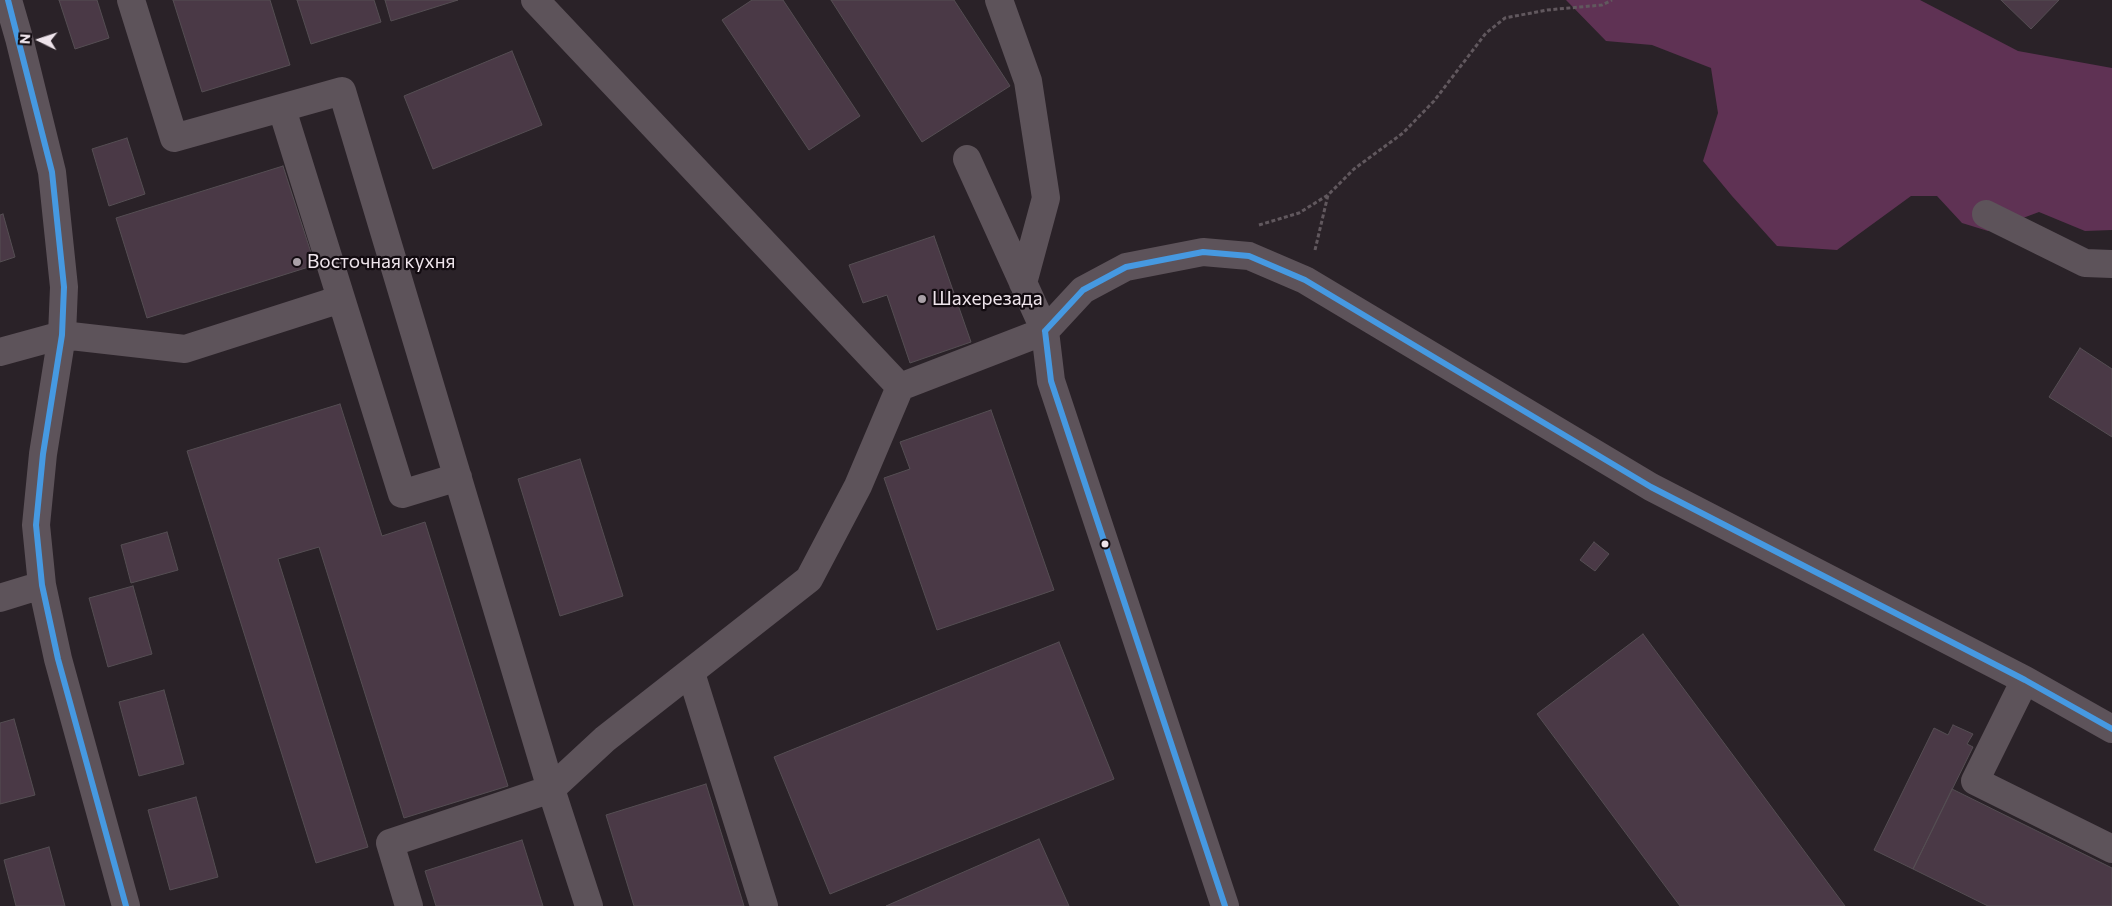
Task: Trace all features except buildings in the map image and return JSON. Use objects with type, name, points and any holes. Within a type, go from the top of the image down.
[{"type":"street","points":[[8,0],[52,172],[64,287],[62,335],[44,454],[36,525],[42,585],[58,660],[126,906]]},
{"type":"street","points":[[131,0],[174,138],[342,91],[589,906]]},
{"type":"street","points":[[535,0],[900,386]]},
{"type":"street","points":[[999,0],[1028,81],[1046,198],[1023,283]]},
{"type":"street","points":[[282,108],[402,494],[458,477]]},
{"type":"street","points":[[967,159],[1045,331],[1051,381],[1225,906]]},
{"type":"street","points":[[1986,214],[2085,262],[2112,264]]},
{"type":"street","points":[[409,906],[390,844],[552,789],[605,739],[691,674],[809,580],[858,486],[900,386],[1045,331],[1083,290],[1126,266],[1203,252],[1249,256],[1313,285],[1651,487],[2024,680],[2112,729]]},
{"type":"street","points":[[0,352],[62,335],[185,349],[341,300]]},
{"type":"street","points":[[0,598],[42,585]]},
{"type":"street","points":[[691,674],[764,906]]},
{"type":"street","points":[[2024,680],[1975,781],[2112,849]]},
{"type":"path","points":[[1250,227],[1299,213],[1328,195],[1354,169],[1403,133],[1434,101],[1486,33],[1504,18],[1547,10],[1602,5],[1612,0]]},
{"type":"path","points":[[1313,285],[1316,243],[1328,195]]},
{"type":"shaded area","points":[[1566,0],[1920,0],[2018,51],[2112,68],[2112,230],[2085,231],[2039,212],[1988,231],[1962,223],[1937,196],[1911,196],[1837,250],[1777,246],[1703,161],[1718,113],[1711,68],[1652,45],[1606,41]]},
{"type":"transit line","points":[[8,0],[52,172],[64,287],[62,335],[43,454],[36,525],[42,585],[58,659],[126,906]]},
{"type":"transit line","points":[[1045,331],[1083,290],[1126,267],[1203,252],[1249,256],[1305,280],[1651,487],[2025,680],[2112,729]]},
{"type":"transit line","points":[[1045,331],[1051,381],[1225,906]]},
{"type":"place","name":"Восточная кухня","points":[[297,262]]},
{"type":"place","name":"Шахерезада","points":[[922,299]]}]
